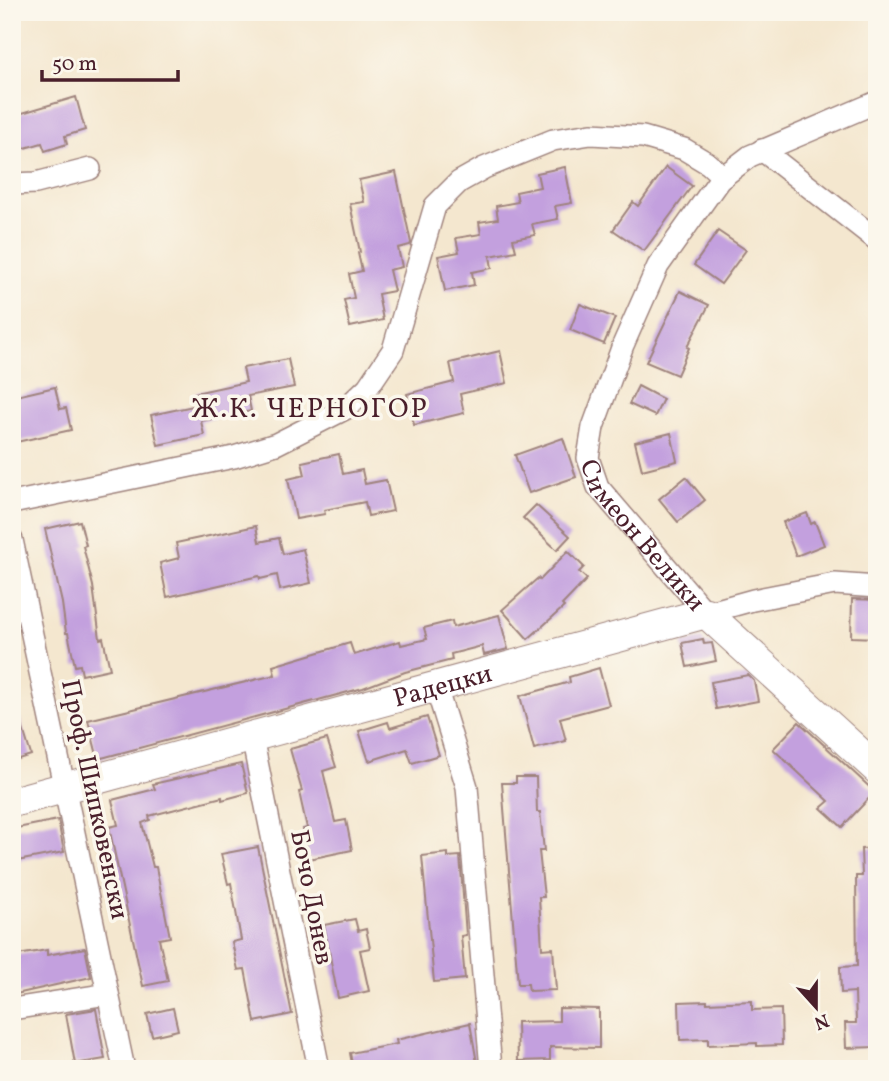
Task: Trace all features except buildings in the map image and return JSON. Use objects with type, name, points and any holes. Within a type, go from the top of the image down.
[{"type":"street","name":"Симеон Велики","points":[[877,102],[762,150],[723,177],[653,276],[597,415],[589,441],[588,458],[598,487],[706,613],[877,769]]},
{"type":"street","points":[[12,503],[245,454],[276,444],[345,409],[368,387],[393,350],[435,206],[459,182],[484,168],[552,140],[591,134],[643,137],[684,149],[709,164],[723,177]]},
{"type":"street","points":[[762,150],[871,231]]},
{"type":"street","points":[[12,184],[36,183],[90,169]]},
{"type":"street","name":"Проф. Шипковенски","points":[[12,540],[124,1069]]},
{"type":"street","name":"Радецки","points":[[12,802],[753,600],[835,584],[877,587]]},
{"type":"street","points":[[436,687],[467,787],[491,1069]]},
{"type":"street","name":"Бочо Донев","points":[[251,737],[319,1069]]},
{"type":"street","points":[[12,1009],[108,993]]},
{"type":"district","name":"Ж.К. ЧЕРНОГОР","points":[[310,407]]}]
